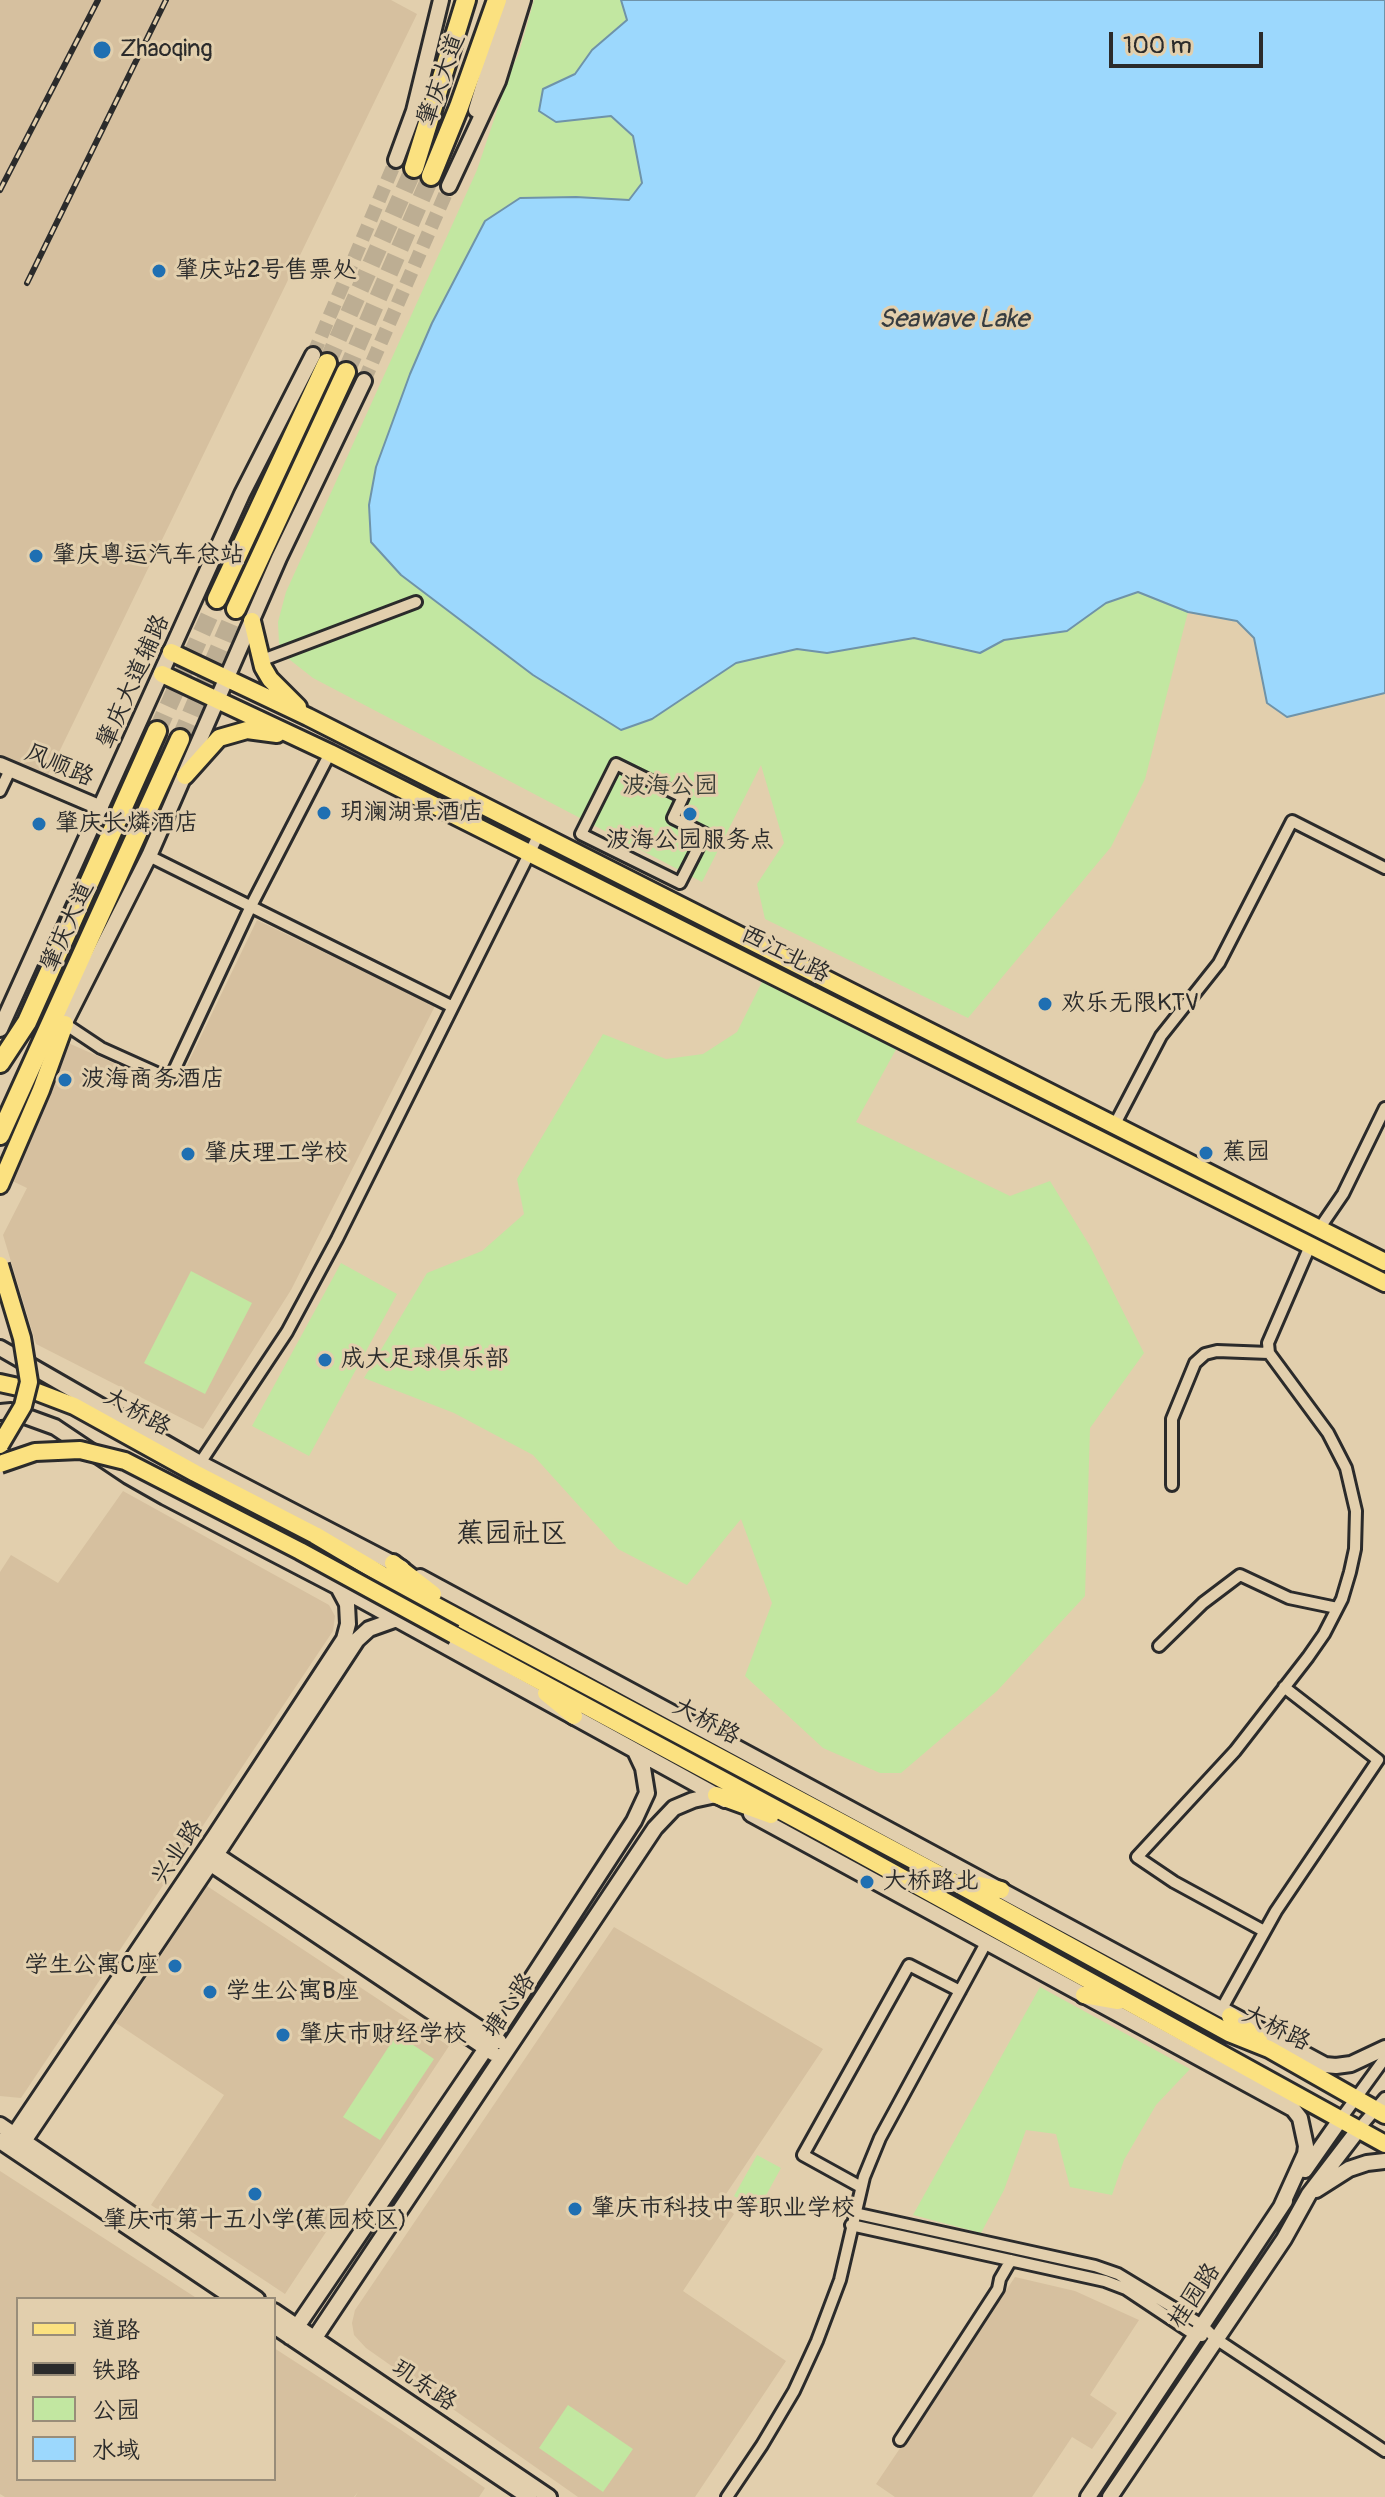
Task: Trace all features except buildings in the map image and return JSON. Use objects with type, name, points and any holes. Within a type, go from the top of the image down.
[{"type":"highway","name":"肇庆大道","points":[[466,0],[423,172],[497,0]]},
{"type":"highway","points":[[217,599],[320,359]]},
{"type":"highway","points":[[236,609],[346,372]]},
{"type":"highway","name":"肇庆大道","points":[[0,1063],[27,1022],[157,731]]},
{"type":"highway","name":"肇庆大道","points":[[0,1135],[180,739]]},
{"type":"main road","points":[[185,776],[219,738],[247,730],[299,737],[308,717],[270,679],[260,661],[252,621]]},
{"type":"main road","name":"西江北路","points":[[171,652],[308,717],[1385,1262]]},
{"type":"main road","name":"西江北路","points":[[162,674],[299,737],[1385,1283]]},
{"type":"main road","points":[[0,1185],[41,1090],[65,1024]]},
{"type":"main road","points":[[1030,1104],[1039,1086]]},
{"type":"main road","points":[[0,1265],[22,1338],[29,1382],[23,1406],[0,1445]]},
{"type":"main road","name":"大桥路","points":[[0,1383],[32,1390],[74,1406],[315,1535],[418,1596],[939,1874],[1229,2033],[1269,2049],[1356,2099],[1382,2108]]},
{"type":"main road","name":"大桥路","points":[[0,1464],[35,1452],[80,1450],[125,1461],[300,1551],[825,1835],[1385,2144]]},
{"type":"main road","points":[[393,1563],[425,1589],[495,1635]]},
{"type":"main road","points":[[513,1667],[574,1716]]},
{"type":"main road","points":[[716,1795],[825,1835]]},
{"type":"main road","points":[[939,1874],[1001,1890]]},
{"type":"main road","points":[[1084,1995],[1131,2003]]},
{"type":"main road","points":[[1226,2013],[1269,2049]]},
{"type":"street","points":[[396,160],[414,111],[441,0]]},
{"type":"street","points":[[465,149],[509,0]]},
{"type":"street","points":[[449,186],[498,81],[523,0]]},
{"type":"street","name":"肇庆大道辅路","points":[[0,1029],[4,1006],[101,808],[242,494],[320,359]]},
{"type":"street","points":[[16,1100],[65,1024],[149,856],[279,558],[364,381]]},
{"type":"street","points":[[260,661],[416,602]]},
{"type":"street","points":[[65,1024],[101,1048],[170,1079],[251,906],[330,753]]},
{"type":"street","points":[[616,764],[683,797],[673,818],[705,834],[680,883],[581,834],[616,764]]},
{"type":"street","points":[[0,791],[5,768]]},
{"type":"street","name":"风顺路","points":[[5,768],[101,808]]},
{"type":"street","points":[[1115,1124],[1161,1036],[1219,963],[1292,821],[1385,868]]},
{"type":"street","points":[[200,1463],[287,1332],[337,1239],[539,834]]},
{"type":"street","points":[[149,856],[451,1006]]},
{"type":"street","points":[[1319,1229],[1343,1194],[1385,1108]]},
{"type":"street","points":[[1264,1931],[1174,1882],[1137,1857],[1235,1751],[1324,1634],[1342,1599],[1355,1549],[1356,1511],[1346,1468],[1328,1433],[1269,1353],[1268,1343],[1310,1246]]},
{"type":"street","points":[[3,1346],[200,1463],[393,1563],[1325,2065],[1351,2064],[1385,2048]]},
{"type":"street","points":[[1172,1485],[1172,1419],[1195,1363],[1205,1354],[1217,1351],[1269,1353]]},
{"type":"street","points":[[0,1412],[11,1411],[55,1427],[165,1497],[397,1619],[1293,2109],[1300,2118],[1306,2146],[1281,2207]]},
{"type":"street","points":[[0,1424],[55,1427]]},
{"type":"street","points":[[1159,1646],[1203,1603],[1240,1575],[1289,1598],[1337,1608]]},
{"type":"street","name":"兴业路","points":[[209,1856],[344,1639],[348,1624],[347,1604],[338,1587]]},
{"type":"street","name":"兴业路","points":[[13,2139],[357,1640],[369,1629],[397,1619]]},
{"type":"street","points":[[1226,2013],[1276,1911],[1378,1760],[1284,1687]]},
{"type":"street","name":"塘心路","points":[[294,2331],[489,2043],[643,1805],[647,1793],[643,1768],[635,1751]]},
{"type":"street","name":"塘心路","points":[[311,2343],[655,1828],[674,1808],[716,1795]]},
{"type":"street","points":[[209,1856],[505,2054]]},
{"type":"street","points":[[727,2497],[794,2391],[840,2280],[861,2187],[880,2138],[986,1943]]},
{"type":"street","points":[[861,2187],[803,2155],[909,1965],[960,1991]]},
{"type":"street","points":[[1340,2120],[1385,2058]]},
{"type":"street","points":[[1358,2130],[1382,2108]]},
{"type":"street","name":"桂园路","points":[[1088,2497],[1340,2120]]},
{"type":"street","points":[[0,2125],[13,2139],[232,2297]]},
{"type":"street","name":"桂园路","points":[[1110,2497],[1284,2239],[1309,2194],[1358,2130]]},
{"type":"street","points":[[13,2139],[254,2297]]},
{"type":"street","points":[[1309,2194],[1349,2169],[1385,2161]]},
{"type":"street","points":[[854,2213],[1106,2269],[1130,2280],[1199,2330]]},
{"type":"street","points":[[851,2225],[1115,2284],[1216,2339],[1385,2451]]},
{"type":"street","points":[[900,2440],[998,2289],[1011,2260]]},
{"type":"street","name":"玑东路","points":[[276,2313],[294,2331],[529,2497]]},
{"type":"street","name":"玑东路","points":[[276,2326],[294,2331]]},
{"type":"street","name":"玑东路","points":[[311,2343],[549,2497]]},
{"type":"shaded area","points":[[0,0],[391,0],[417,14],[46,779],[0,757]]},
{"type":"shaded area","name":"肇庆理工学校","points":[[257,920],[435,1006],[291,1290],[203,1429],[36,1344],[3,1235],[27,1188],[6,1178],[66,1042],[175,1090]]},
{"type":"shaded area","points":[[123,1491],[329,1605],[335,1616],[333,1631],[21,2098],[0,2096],[0,1572],[11,1555],[58,1583]]},
{"type":"shaded area","name":"肇庆市财经学校","points":[[207,1886],[449,2046],[285,2294],[151,2205],[224,2095],[116,2023]]},
{"type":"shaded area","name":"肇庆市科技中等职业学校","points":[[614,1927],[823,2049],[720,2203],[734,2214],[683,2291],[786,2361],[695,2497],[578,2497],[366,2348],[354,2335],[352,2323],[355,2310]]},
{"type":"shaded area","points":[[0,2171],[195,2297],[16,2297],[16,2481],[276,2481],[276,2349],[485,2488],[479,2497],[355,2497],[358,2492],[354,2497],[5,2497],[0,2494]]},
{"type":"shaded area","points":[[1015,2277],[1075,2291],[1139,2320],[1090,2395],[1117,2413],[1092,2449],[1072,2437],[1032,2497],[895,2497],[876,2484]]},
{"type":"green space","name":"波海公园","points":[[534,0],[621,0],[627,20],[592,50],[575,74],[543,89],[556,122],[611,116],[633,136],[642,183],[629,200],[576,197],[484,222],[432,323],[376,467],[401,575],[533,675],[621,730],[652,719],[736,663],[797,649],[827,653],[914,638],[980,653],[1004,640],[1067,631],[1106,603],[1138,592],[1188,612],[1145,779],[1111,847],[968,1018],[765,919],[757,884],[784,843],[761,765],[702,882],[313,678],[285,656],[279,643],[278,622],[286,592],[477,170],[519,53]]},
{"type":"green space","points":[[765,976],[899,1044],[856,1122],[1010,1196],[1050,1181],[1090,1246],[1144,1353],[1090,1428],[1085,1596],[997,1691],[901,1773],[880,1773],[823,1748],[745,1676],[772,1603],[741,1519],[687,1585],[618,1549],[533,1455],[454,1413],[364,1378],[427,1273],[482,1251],[524,1214],[517,1179],[603,1034],[666,1059],[703,1054],[737,1032]]},
{"type":"green space","name":"成大足球俱乐部","points":[[341,1263],[397,1294],[309,1456],[252,1426]]},
{"type":"green space","points":[[191,1271],[252,1303],[205,1394],[144,1363]]},
{"type":"green space","points":[[1040,1987],[1190,2069],[1156,2105],[1124,2160],[1112,2195],[1070,2187],[1056,2134],[1026,2130],[1004,2190],[981,2233],[913,2215]]},
{"type":"green space","points":[[397,2034],[434,2059],[380,2140],[343,2117]]},
{"type":"green space","points":[[757,2155],[781,2168],[758,2210],[734,2196]]},
{"type":"green space","points":[[568,2405],[633,2449],[603,2492],[539,2448]]},
{"type":"water","name":"Seawave Lake","points":[[621,0],[1385,0],[1385,693],[1287,717],[1267,703],[1254,638],[1237,621],[1188,612],[1138,592],[1106,603],[1067,631],[1004,640],[980,653],[914,638],[827,653],[797,649],[736,663],[652,719],[621,730],[533,675],[401,575],[371,542],[369,505],[376,467],[432,323],[485,221],[520,198],[629,200],[642,183],[633,136],[611,116],[556,122],[539,111],[543,89],[575,74],[592,50],[627,20]]},
{"type":"tunnel","points":[[313,355],[396,160]]},
{"type":"tunnel","points":[[327,363],[414,168]]},
{"type":"tunnel","points":[[346,372],[431,176]]},
{"type":"tunnel","points":[[364,381],[449,186]]},
{"type":"tunnel","points":[[157,731],[217,599]]},
{"type":"tunnel","points":[[180,739],[236,609]]},
{"type":"railway","points":[[0,190],[98,0]]},
{"type":"railway","points":[[27,283],[166,0]]},
{"type":"place","name":"Zhaoqing","points":[[102,50]]},
{"type":"place","name":"肇庆站2号售票处","points":[[159,271]]},
{"type":"place","name":"肇庆粤运汽车总站","points":[[36,556]]},
{"type":"place","name":"玥澜湖景酒店","points":[[324,813]]},
{"type":"place","name":"波海公园服务点","points":[[690,814]]},
{"type":"place","name":"肇庆长燐酒店","points":[[39,824]]},
{"type":"place","name":"欢乐无限KTV","points":[[1045,1004]]},
{"type":"place","name":"波海商务酒店","points":[[65,1080]]},
{"type":"place","name":"蕉园","points":[[1206,1153]]},
{"type":"place","name":"肇庆理工学校","points":[[188,1154]]},
{"type":"place","name":"成大足球俱乐部","points":[[325,1360]]},
{"type":"place","name":"大桥路北","points":[[867,1882]]},
{"type":"place","name":"学生公寓C座","points":[[175,1966]]},
{"type":"place","name":"学生公寓B座","points":[[210,1992]]},
{"type":"place","name":"肇庆市财经学校","points":[[283,2035]]},
{"type":"place","name":"肇庆市第十五小学(蕉园校区)","points":[[255,2194]]},
{"type":"place","name":"肇庆市科技中等职业学校","points":[[575,2209]]},
{"type":"district","name":"蕉园社区","points":[[512,1535]]}]
